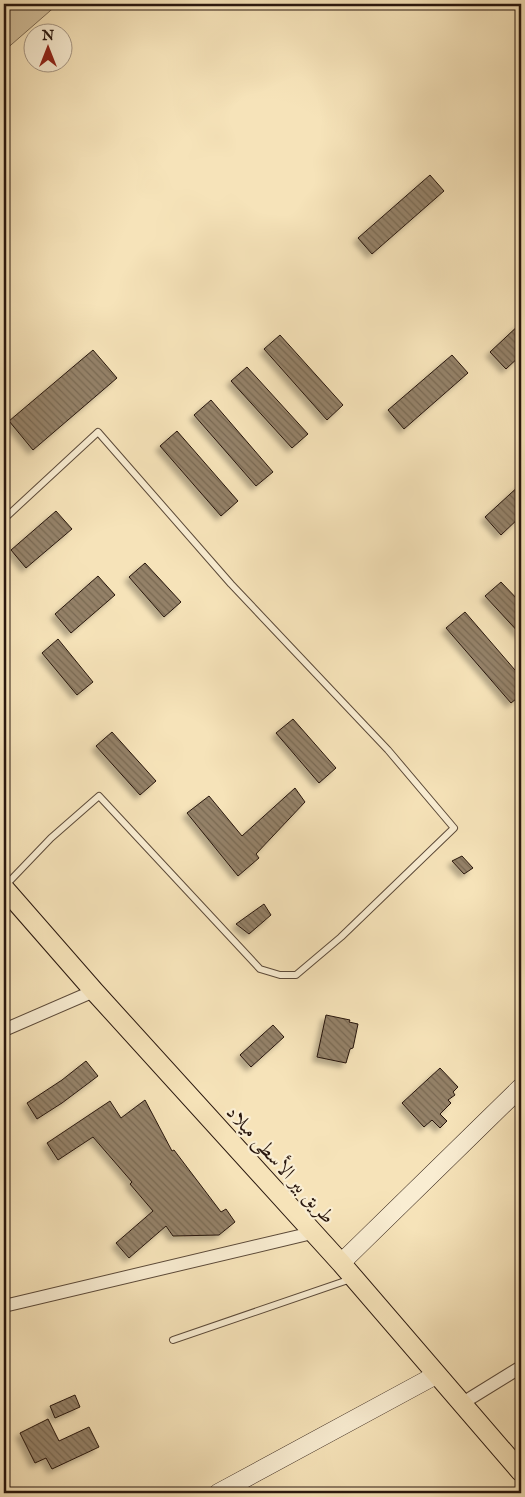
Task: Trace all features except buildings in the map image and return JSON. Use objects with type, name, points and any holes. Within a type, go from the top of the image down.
[{"type":"main road","name":"طريق بير الأسطى ميلاد","points":[[6,895],[341,1263],[461,1404],[518,1465]]},
{"type":"street","points":[[4,1030],[94,991]]},
{"type":"street","points":[[341,1263],[521,1087]]},
{"type":"street","points":[[4,1306],[312,1233]]},
{"type":"street","points":[[461,1404],[521,1367]]},
{"type":"street","points":[[218,1493],[436,1375]]},
{"type":"lane","points":[[4,519],[98,432],[232,584],[388,750],[454,828],[341,937],[296,975],[280,975],[260,969],[99,796],[51,838],[6,895]]},
{"type":"lane","points":[[173,1340],[353,1278]]},
{"type":"shaded area","points":[[4,4],[58,4],[37,22],[22,22],[22,35],[4,51]]}]
